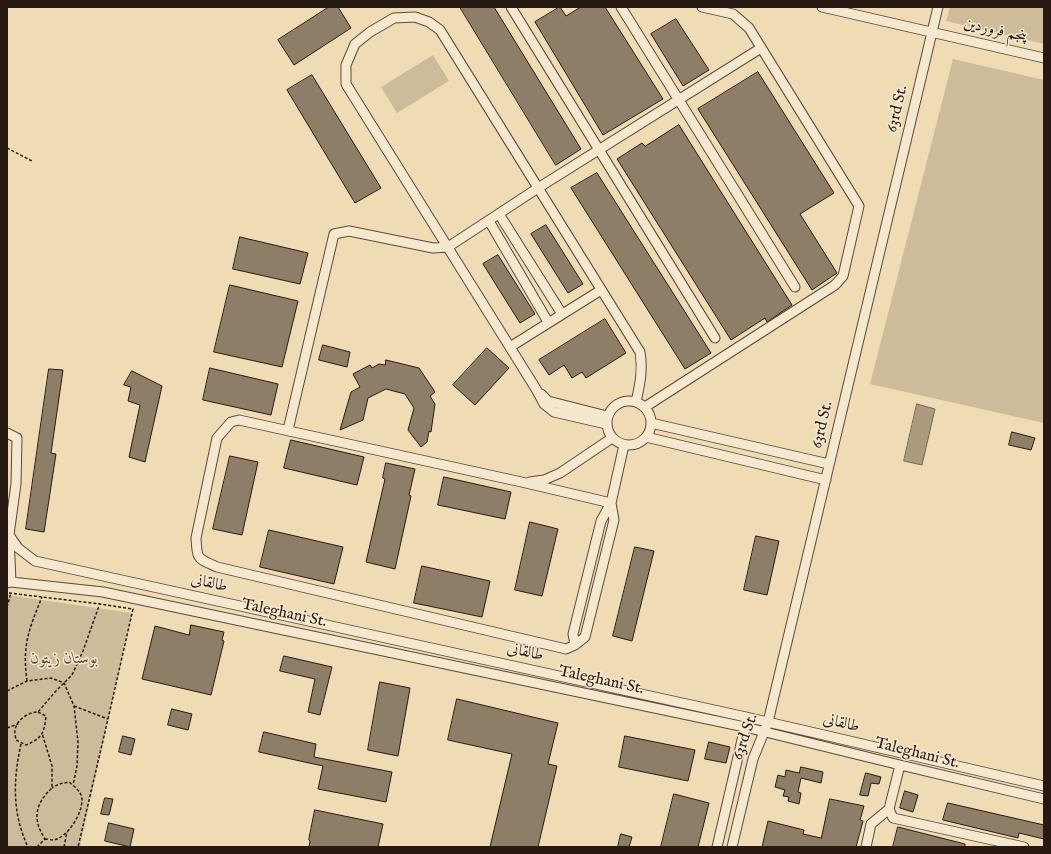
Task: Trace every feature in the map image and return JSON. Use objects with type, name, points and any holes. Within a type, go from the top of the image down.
[{"type":"street","points":[[511,7],[715,338]]},
{"type":"street","points":[[621,7],[795,287]]},
{"type":"street","points":[[645,407],[835,285],[843,276],[860,206],[749,28],[733,14],[702,7]]},
{"type":"street","name":"پنجم فروردین","points":[[822,7],[1044,58]]},
{"type":"street","name":"63rd St.","points":[[732,847],[753,759],[768,722],[938,7]]},
{"type":"street","points":[[607,420],[548,401],[536,389],[346,84],[346,65],[355,44],[370,32],[394,18],[415,18],[429,22],[440,30],[640,352],[642,364],[640,385],[636,402]]},
{"type":"street","points":[[288,430],[334,234],[349,231],[433,248],[448,247],[538,188],[761,48]]},
{"type":"street","points":[[499,214],[562,314]]},
{"type":"street","points":[[489,221],[548,322]]},
{"type":"street","points":[[510,346],[601,290]]},
{"type":"street","points":[[631,400],[645,407],[649,413],[652,423],[649,434],[646,437],[638,444],[631,445],[624,445],[612,438],[608,432],[607,420],[611,410],[616,404],[631,400]]},
{"type":"street","points":[[610,503],[239,420],[231,422],[217,438],[196,538],[196,553],[199,559],[217,567],[566,649],[575,645],[574,634],[599,528],[610,503],[624,445]]},
{"type":"street","points":[[652,423],[829,464]]},
{"type":"street","points":[[7,433],[17,438],[16,484],[9,535],[9,582]]},
{"type":"street","points":[[646,437],[826,480]]},
{"type":"street","points":[[526,483],[544,480],[560,472],[612,438]]},
{"type":"street","name":"طالقانی","points":[[9,535],[18,548],[35,561],[768,722],[1044,786]]},
{"type":"street","name":"Taleghani St.","points":[[9,582],[103,592],[764,731],[900,766],[1044,799]]},
{"type":"street","points":[[717,847],[745,727]]},
{"type":"street","points":[[866,847],[872,824],[888,809],[900,766]]},
{"type":"street","points":[[888,809],[893,818],[1024,847]]},
{"type":"path","points":[[7,148],[32,162]]},
{"type":"path","points":[[7,592],[133,609],[78,847]]},
{"type":"path","points":[[38,712],[72,675],[83,651],[103,592]]},
{"type":"path","points":[[7,607],[11,593]]},
{"type":"path","points":[[27,682],[24,662],[26,640],[42,597]]},
{"type":"path","points":[[7,691],[27,682],[51,678],[64,683],[74,706],[77,766],[73,786]]},
{"type":"path","points":[[74,706],[108,719]]},
{"type":"path","points":[[30,712],[38,712],[46,716],[45,728],[38,740],[26,746],[16,740],[14,730],[20,720],[30,712]]},
{"type":"path","points":[[7,728],[18,724]]},
{"type":"path","points":[[42,733],[52,766],[52,788]]},
{"type":"path","points":[[21,743],[17,762],[14,792],[16,810],[23,836],[28,847]]},
{"type":"path","points":[[69,782],[78,789],[82,799],[75,822],[66,832],[54,840],[44,839],[36,820],[43,796],[59,784],[69,782]]},
{"type":"path","points":[[64,847],[66,832]]},
{"type":"path","points":[[37,847],[44,839]]},
{"type":"green space","points":[[950,7],[1044,7],[1044,44],[946,21]]},
{"type":"green space","points":[[433,55],[449,81],[397,113],[381,87]]},
{"type":"green space","points":[[953,59],[1044,80],[1044,423],[870,384]]},
{"type":"green space","name":"بوستان زیتون","points":[[7,595],[132,613],[80,847],[7,847]]},
{"type":"shaded area","points":[[917,404],[935,409],[922,465],[904,461]]},
{"type":"building","points":[[329,7],[338,7],[351,28],[294,65],[278,40]]},
{"type":"building","points":[[460,7],[494,7],[581,149],[556,165]]},
{"type":"building","points":[[560,7],[566,16],[581,7],[605,7],[663,99],[603,135],[535,22]]},
{"type":"building","points":[[676,19],[709,70],[683,86],[651,34]]},
{"type":"building","points":[[758,72],[834,193],[800,214],[837,273],[812,290],[698,109]]},
{"type":"building","points":[[312,75],[381,188],[355,203],[287,90]]},
{"type":"building","points":[[679,125],[792,305],[767,322],[765,318],[731,340],[617,159],[642,143],[645,146]]},
{"type":"building","points":[[597,173],[711,353],[685,369],[571,188]]},
{"type":"building","points":[[546,225],[583,284],[568,293],[531,234]]},
{"type":"building","points":[[240,237],[308,253],[300,284],[233,269]]},
{"type":"building","points":[[498,255],[535,314],[520,323],[483,264]]},
{"type":"building","points":[[230,285],[298,301],[282,367],[214,352]]},
{"type":"building","points":[[605,319],[626,353],[586,378],[582,372],[572,378],[564,365],[549,375],[539,360]]},
{"type":"building","points":[[323,345],[350,352],[347,367],[319,360]]},
{"type":"building","points":[[487,348],[509,368],[475,405],[453,385]]},
{"type":"building","points":[[386,360],[419,368],[435,392],[430,396],[435,404],[431,432],[429,431],[427,442],[421,447],[408,430],[414,408],[405,394],[386,389],[368,398],[363,420],[340,430],[351,392],[360,387],[353,374],[370,365],[372,368],[379,364],[385,365]]},
{"type":"building","points":[[210,368],[278,384],[271,415],[203,400]]},
{"type":"building","points":[[49,369],[63,370],[51,453],[56,454],[44,532],[26,529]]},
{"type":"building","points":[[132,371],[162,386],[145,462],[129,457],[140,405],[128,401],[131,387],[124,385]]},
{"type":"building","points":[[1012,432],[1035,438],[1031,450],[1009,445]]},
{"type":"building","points":[[291,440],[364,457],[357,485],[284,468]]},
{"type":"building","points":[[230,456],[258,462],[242,535],[213,529]]},
{"type":"building","points":[[386,463],[415,469],[409,495],[411,496],[395,569],[366,562],[385,479],[383,478]]},
{"type":"building","points":[[444,477],[511,492],[505,519],[438,505]]},
{"type":"building","points":[[530,522],[558,529],[542,596],[515,590]]},
{"type":"building","points":[[269,530],[343,547],[334,584],[260,567]]},
{"type":"building","points":[[756,536],[779,541],[767,595],[744,590]]},
{"type":"building","points":[[635,547],[654,551],[632,641],[613,636]]},
{"type":"building","points":[[422,566],[490,581],[482,617],[414,603]]},
{"type":"building","points":[[191,625],[224,632],[222,640],[224,641],[211,695],[142,679],[155,626],[189,635]]},
{"type":"building","points":[[284,656],[332,667],[320,715],[308,712],[315,679],[280,671]]},
{"type":"building","points":[[380,682],[410,688],[398,756],[368,750]]},
{"type":"building","points":[[457,699],[558,723],[548,764],[557,766],[538,847],[490,847],[512,754],[448,740]]},
{"type":"building","points":[[172,709],[192,714],[188,730],[168,725]]},
{"type":"building","points":[[264,732],[316,744],[314,757],[392,772],[386,802],[318,789],[323,766],[259,752]]},
{"type":"building","points":[[123,736],[135,739],[131,755],[119,752]]},
{"type":"building","points":[[625,736],[695,750],[688,781],[619,767]]},
{"type":"building","points":[[709,742],[730,747],[726,763],[705,759]]},
{"type":"building","points":[[801,767],[823,772],[821,783],[801,778],[798,792],[801,793],[799,804],[788,801],[789,797],[783,796],[785,790],[775,787],[778,775],[785,777],[786,770],[799,773]]},
{"type":"building","points":[[866,773],[881,777],[879,784],[871,783],[868,796],[860,795]]},
{"type":"building","points":[[905,791],[918,795],[913,812],[900,808]]},
{"type":"building","points":[[674,794],[709,803],[698,847],[661,847]]},
{"type":"building","points":[[105,798],[113,799],[109,815],[101,814]]},
{"type":"building","points":[[830,799],[864,806],[860,820],[863,821],[856,847],[762,847],[768,821],[804,830],[803,834],[821,838]]},
{"type":"building","points":[[948,803],[1044,825],[1044,839],[1019,833],[1018,838],[943,820]]},
{"type":"building","points":[[315,810],[383,824],[378,847],[309,847]]},
{"type":"building","points":[[109,823],[134,829],[130,847],[105,841]]},
{"type":"building","points":[[898,827],[965,844],[965,847],[893,847]]},
{"type":"building","points":[[621,834],[632,837],[629,847],[618,847]]}]
